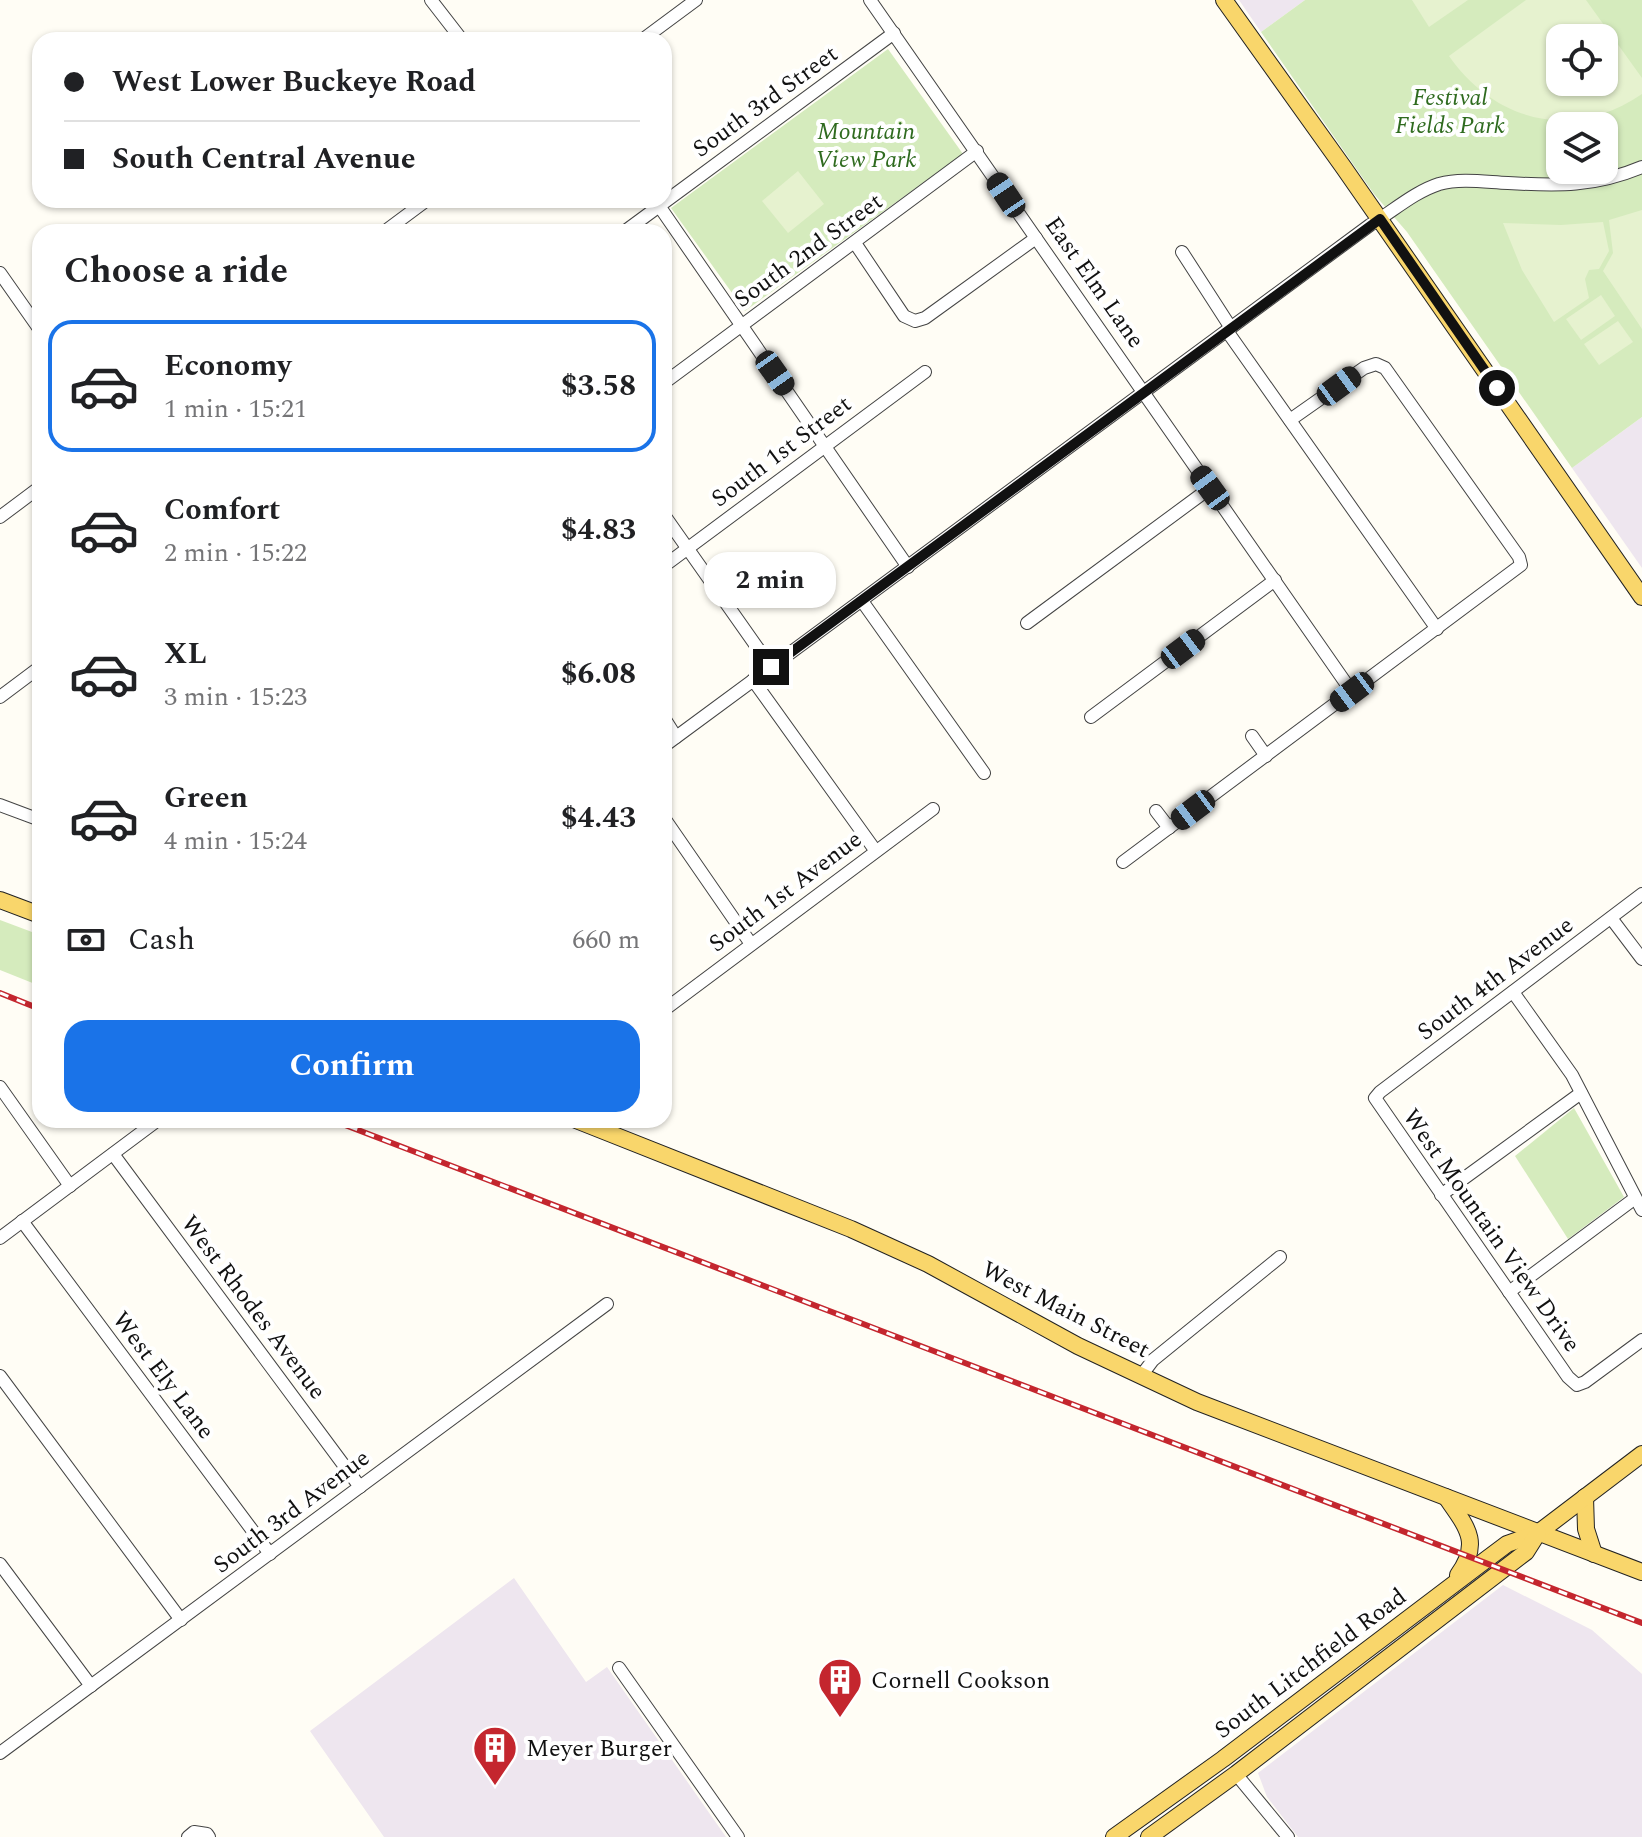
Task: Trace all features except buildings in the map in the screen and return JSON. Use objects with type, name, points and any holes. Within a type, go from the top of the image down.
[{"type":"main road","points":[[1224,0],[1642,597]]},
{"type":"main road","points":[[0,900],[32,912]]},
{"type":"main road","name":"West Main Street","points":[[596,1128],[851,1229],[928,1264],[1078,1346],[1271,1432],[1642,1572]]},
{"type":"main road","name":"South Litchfield Road","points":[[1114,1837],[1223,1759],[1507,1544],[1538,1533],[1642,1454]]},
{"type":"main road","points":[[1445,1496],[1465,1525],[1471,1540],[1469,1557],[1449,1587]]},
{"type":"main road","points":[[1585,1497],[1586,1529],[1594,1554]]},
{"type":"main road","name":"South Litchfield Road","points":[[1149,1837],[1526,1552],[1538,1533]]},
{"type":"main road","points":[[1223,1759],[1236,1774]]},
{"type":"street","points":[[431,0],[456,32]]},
{"type":"street","points":[[653,32],[696,0]]},
{"type":"street","name":"East Elm Lane","points":[[870,0],[1352,692]]},
{"type":"street","name":"South 3rd Street","points":[[672,192],[894,33]]},
{"type":"street","name":"South 2nd Street","points":[[672,377],[977,151]]},
{"type":"street","points":[[672,740],[1229,329],[1420,193],[1442,184],[1469,181],[1575,186],[1642,167]]},
{"type":"street","points":[[395,224],[416,208]]},
{"type":"street","name":"South 3rd Street","points":[[633,224],[651,208]]},
{"type":"street","points":[[672,225],[908,567]]},
{"type":"street","points":[[855,243],[904,316],[915,321],[925,318],[1036,238]]},
{"type":"street","points":[[1182,252],[1290,420],[1437,629]]},
{"type":"street","points":[[0,273],[32,319]]},
{"type":"street","points":[[1123,862],[1521,565],[1519,557],[1385,368],[1376,364],[1364,368],[1290,420]]},
{"type":"street","name":"South 1st Street","points":[[672,560],[925,372]]},
{"type":"street","points":[[1027,623],[1210,488]]},
{"type":"street","points":[[0,517],[32,493]]},
{"type":"street","points":[[672,526],[771,667]]},
{"type":"street","points":[[1091,717],[1275,580]]},
{"type":"street","points":[[862,601],[984,773]]},
{"type":"street","points":[[0,697],[32,673]]},
{"type":"street","points":[[753,680],[875,850]]},
{"type":"street","points":[[672,731],[676,737]]},
{"type":"street","points":[[1252,736],[1266,756]]},
{"type":"street","points":[[0,805],[32,817]]},
{"type":"street","name":"South 1st Avenue","points":[[672,1004],[933,809]]},
{"type":"street","points":[[1156,811],[1169,828]]},
{"type":"street","points":[[672,830],[751,944]]},
{"type":"street","name":"South 4th Avenue","points":[[1375,1098],[1642,894]]},
{"type":"street","points":[[1611,918],[1642,959]]},
{"type":"street","points":[[1513,992],[1572,1075],[1642,1210]]},
{"type":"street","points":[[0,1087],[70,1186]]},
{"type":"street","points":[[1441,1195],[1581,1093]]},
{"type":"street","name":"West Mountain View Drive","points":[[1375,1098],[1568,1377],[1577,1385],[1585,1382],[1642,1340]]},
{"type":"street","points":[[0,1238],[147,1128]]},
{"type":"street","name":"West Rhodes Avenue","points":[[113,1154],[360,1487]]},
{"type":"street","points":[[1509,1292],[1634,1199]]},
{"type":"street","name":"West Ely Lane","points":[[22,1221],[270,1554]]},
{"type":"street","points":[[1141,1376],[1153,1360],[1280,1257]]},
{"type":"street","name":"South 3rd Avenue","points":[[0,1754],[607,1304]]},
{"type":"street","points":[[0,1376],[181,1620]]},
{"type":"street","points":[[0,1564],[91,1686]]},
{"type":"street","points":[[619,1668],[738,1837]]},
{"type":"street","points":[[1236,1774],[1288,1837]]},
{"type":"street","points":[[191,1835],[207,1834],[209,1837]]},
{"type":"shaded area","points":[[1239,0],[1305,0],[1261,32]]},
{"type":"shaded area","points":[[1642,417],[1642,568],[1572,468]]},
{"type":"shaded area","points":[[514,1578],[586,1682],[607,1667],[726,1837],[384,1837],[310,1731]]},
{"type":"shaded area","points":[[1503,1585],[1592,1630],[1642,1674],[1642,1837],[1298,1837],[1267,1797],[1258,1773]]},
{"type":"green space","name":"Festival Fields Park","points":[[1305,0],[1642,0],[1642,417],[1572,468],[1407,232],[1374,194],[1261,32]]},
{"type":"green space","points":[[1412,0],[1468,0],[1429,27]]},
{"type":"green space","points":[[1526,0],[1586,0],[1603,24],[1546,24],[1546,96],[1618,96],[1618,45],[1642,78],[1642,94],[1606,112],[1546,112],[1546,119],[1537,118],[1489,97],[1468,79],[1449,56]]},
{"type":"green space","name":"Mountain View Park","points":[[888,49],[963,154],[745,311],[672,207]]},
{"type":"green space","points":[[798,171],[824,204],[788,233],[762,201]]},
{"type":"green space","points":[[1642,210],[1642,329],[1603,271],[1613,253],[1609,220]]},
{"type":"green space","points":[[1603,222],[1609,251],[1599,269],[1589,270],[1585,279],[1589,298],[1554,322],[1522,270],[1503,223],[1561,225]]},
{"type":"green space","points":[[1601,295],[1615,316],[1581,340],[1566,319]]},
{"type":"green space","points":[[1618,321],[1633,342],[1599,365],[1584,344]]},
{"type":"green space","points":[[0,920],[32,932],[32,983],[0,970]]},
{"type":"green space","points":[[1574,1108],[1624,1197],[1568,1239],[1515,1156]]},
{"type":"railway","points":[[0,993],[32,1006]]},
{"type":"railway","points":[[353,1128],[1642,1623]]},
{"type":"place","name":"Cornell Cookson","points":[[840,1719]]},
{"type":"place","name":"Meyer Burger","points":[[495,1787]]},
{"type":"route","points":[[771,667],[1380,219],[1497,388]]}]
